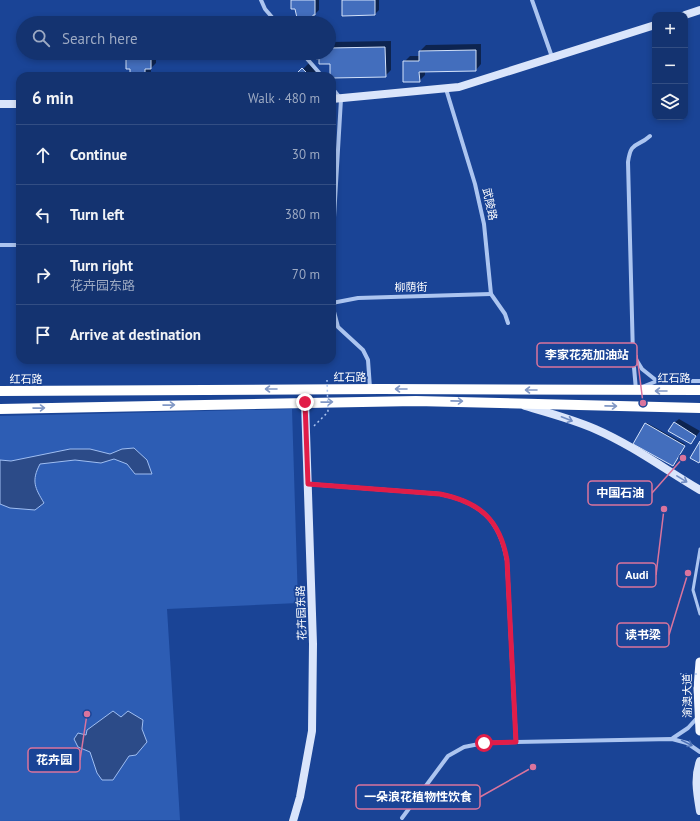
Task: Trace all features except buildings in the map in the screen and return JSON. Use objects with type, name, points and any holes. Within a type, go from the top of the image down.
[{"type":"highway","name":"红石路","points":[[0,391],[370,389],[700,390]]},
{"type":"highway","points":[[0,409],[416,401],[700,408]]},
{"type":"main road","name":"渝澳大道","points":[[700,662],[698,716],[700,731]]},
{"type":"street","points":[[261,0],[265,9],[271,16]]},
{"type":"street","points":[[532,0],[553,57]]},
{"type":"street","points":[[688,14],[700,10]]},
{"type":"street","points":[[336,99],[459,87],[652,26]]},
{"type":"street","points":[[308,60],[319,72]]},
{"type":"street","name":"武陵路","points":[[446,88],[484,224],[491,294]]},
{"type":"street","points":[[0,104],[16,104]]},
{"type":"street","points":[[650,136],[634,144],[630,150],[628,162],[633,356],[636,390],[648,383],[657,381],[700,380]]},
{"type":"street","points":[[0,245],[16,245]]},
{"type":"street","points":[[491,294],[503,310],[508,323]]},
{"type":"street","name":"柳荫街","points":[[336,303],[358,298],[491,294]]},
{"type":"street","points":[[336,319],[338,327],[363,350],[368,360],[370,389]]},
{"type":"street","points":[[633,356],[642,369],[657,381]]},
{"type":"street","name":"花卉园东路","points":[[293,821],[300,797],[312,731],[313,644],[305,402]]},
{"type":"street","points":[[516,404],[559,416],[596,430],[632,449],[700,490]]},
{"type":"street","points":[[308,484],[440,494],[460,498],[475,505],[496,526],[504,543],[507,560],[516,742]]},
{"type":"street","points":[[672,739],[688,728],[698,716]]},
{"type":"street","points":[[402,818],[448,756],[464,747],[484,743],[672,739],[687,743],[700,752]]},
{"type":"street","points":[[700,761],[696,774],[696,792],[700,811]]},
{"type":"lane","points":[[700,549],[693,590],[700,614]]},
{"type":"path","points":[[314,426],[328,412],[327,380]]},
{"type":"path","points":[[680,674],[700,674]]},
{"type":"shaded area","points":[[292,409],[298,603],[167,609],[180,820],[0,821],[0,416]]},
{"type":"shaded area","points":[[134,448],[147,460],[152,474],[135,474],[127,464],[114,459],[101,463],[75,460],[40,464],[37,470],[35,484],[36,489],[44,503],[35,510],[10,508],[0,504],[0,460],[11,461],[70,449],[90,449],[110,454],[122,449]]},
{"type":"shaded area","points":[[113,711],[121,717],[128,711],[143,720],[142,729],[147,742],[136,755],[129,756],[113,780],[102,780],[97,773],[90,752],[78,747],[74,739],[78,733],[86,735],[87,730]]},
{"type":"place","name":"李家花苑加油站","points":[[643,403]]},
{"type":"place","name":"中国石油","points":[[683,458]]},
{"type":"place","name":"Audi","points":[[664,509]]},
{"type":"place","name":"读书梁","points":[[688,573]]},
{"type":"place","name":"花卉园","points":[[87,714]]},
{"type":"place","name":"一朵浪花植物性饮食","points":[[533,767]]},
{"type":"route","points":[[305,402],[308,484],[440,494],[460,498],[475,505],[496,526],[504,543],[507,560],[516,742],[484,743]]}]
